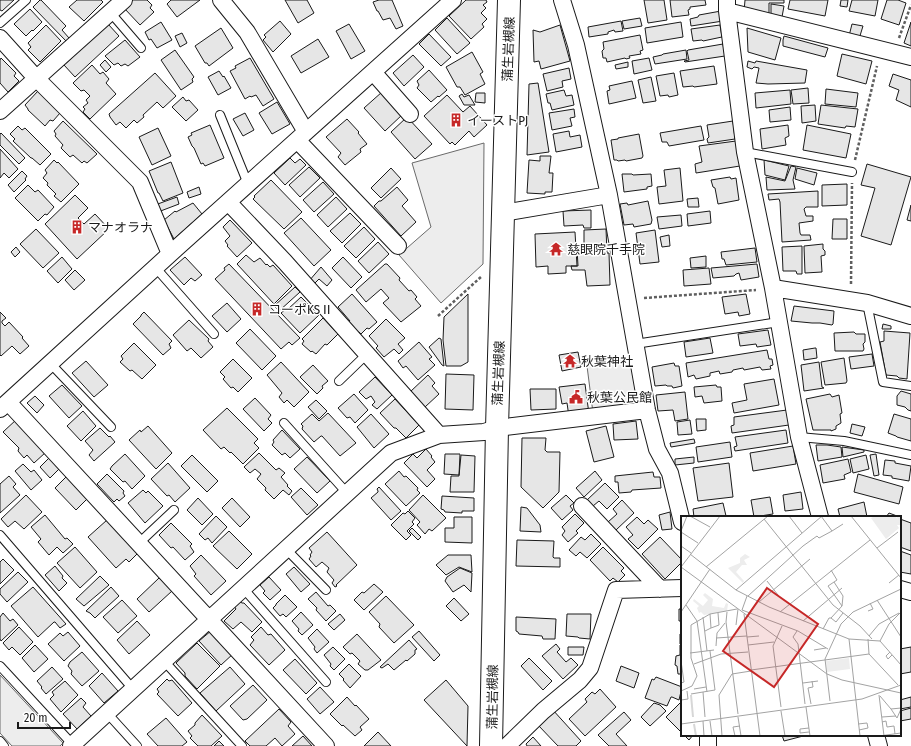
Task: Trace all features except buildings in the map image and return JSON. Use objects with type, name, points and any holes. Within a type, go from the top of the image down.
[{"type":"main road","name":"蒲生岩槻線","points":[[492,746],[497,428],[509,0]]},
{"type":"street","points":[[0,111],[124,0]]},
{"type":"street","points":[[222,0],[247,32],[302,136],[398,246]]},
{"type":"street","points":[[326,746],[139,543],[4,406],[155,267],[453,0]]},
{"type":"street","points":[[562,0],[576,45],[609,195],[647,410],[657,449],[670,473],[681,518]]},
{"type":"street","points":[[820,516],[800,437],[773,288],[745,152],[727,5],[911,57]]},
{"type":"street","points":[[0,38],[36,78],[140,182],[170,254]]},
{"type":"street","points":[[373,72],[410,114]]},
{"type":"street","points":[[503,212],[609,195]]},
{"type":"street","points":[[228,202],[286,262],[439,435]]},
{"type":"street","points":[[773,288],[867,303],[911,316]]},
{"type":"street","points":[[72,746],[391,453],[439,435],[484,432],[497,428],[647,410]]},
{"type":"street","points":[[582,506],[660,589]]},
{"type":"street","points":[[507,746],[543,711],[580,680],[590,668],[616,590],[681,588]]},
{"type":"street","points":[[901,589],[911,592]]},
{"type":"street","points":[[876,736],[879,746]]},
{"type":"lane","points":[[0,23],[26,0]]},
{"type":"lane","points":[[110,12],[141,48]]},
{"type":"lane","points":[[220,115],[248,184]]},
{"type":"lane","points":[[745,152],[852,172]]},
{"type":"lane","points":[[155,267],[214,334]]},
{"type":"lane","points":[[867,303],[883,382],[911,386]]},
{"type":"lane","points":[[635,344],[779,322]]},
{"type":"lane","points":[[339,382],[367,354]]},
{"type":"lane","points":[[50,363],[111,427]]},
{"type":"lane","points":[[284,423],[347,493]]},
{"type":"lane","points":[[800,437],[844,441],[911,455]]},
{"type":"lane","points":[[139,543],[174,510]]},
{"type":"lane","points":[[0,535],[133,689]]},
{"type":"lane","points":[[286,549],[326,590]]},
{"type":"lane","points":[[243,588],[326,682]]},
{"type":"lane","points":[[164,661],[242,746]]},
{"type":"lane","points":[[0,666],[72,746]]},
{"type":"lane","points":[[107,713],[137,746]]},
{"type":"lane","points":[[0,741],[4,746]]},
{"type":"path","points":[[894,52],[911,5]]},
{"type":"path","points":[[438,316],[502,257]]},
{"type":"path","points":[[627,299],[773,288]]},
{"type":"shaded area","points":[[484,143],[483,264],[441,303],[399,255],[431,227],[412,163]]},
{"type":"shaded area","points":[[634,359],[640,400],[634,409],[593,413],[587,366]]},
{"type":"shaded area","points":[[0,675],[63,743],[60,746],[12,746],[0,733]]},
{"type":"place","name":"イーストPJ","points":[[456,120]]},
{"type":"place","name":"マナオラナ","points":[[77,227]]},
{"type":"place","name":"慈眼院千手院","points":[[556,249]]},
{"type":"place","name":"コーポKSⅡ","points":[[257,309]]},
{"type":"place","name":"秋葉神社","points":[[570,361]]},
{"type":"place","name":"秋葉公民館","points":[[576,397]]}]
